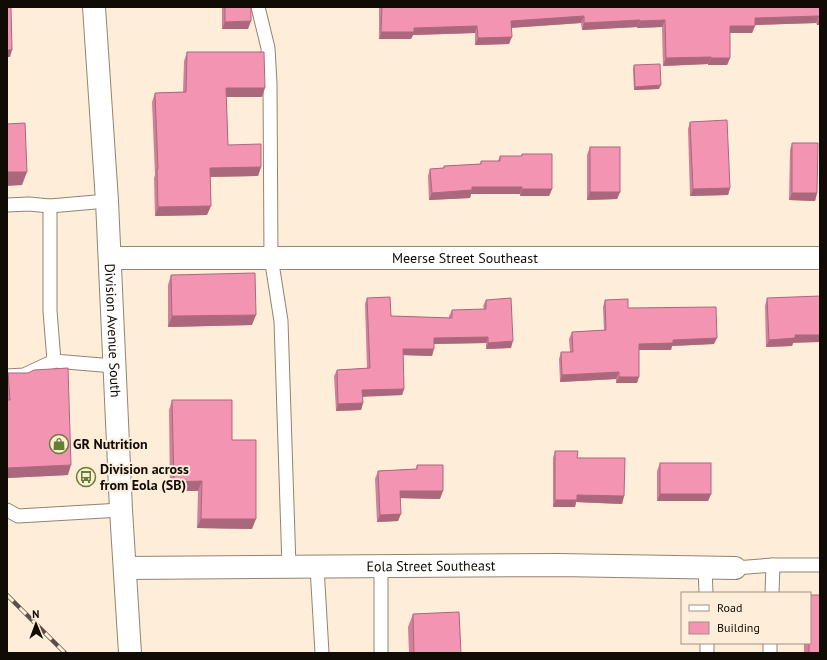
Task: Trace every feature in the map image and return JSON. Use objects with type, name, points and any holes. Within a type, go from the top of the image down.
[{"type":"street","name":"Division Avenue South","points":[[94,7],[107,201],[121,510],[126,568],[130,653]]},
{"type":"street","name":"Meerse Street Southeast","points":[[110,258],[820,258]]},
{"type":"street","name":"Eola Street Southeast","points":[[126,568],[558,565],[735,568]]},
{"type":"lane","points":[[258,7],[268,48],[270,82],[271,258],[281,321],[289,567]]},
{"type":"lane","points":[[7,205],[29,204],[50,206],[107,201]]},
{"type":"lane","points":[[50,206],[50,311],[54,361]]},
{"type":"lane","points":[[7,376],[24,375],[54,361],[114,366]]},
{"type":"lane","points":[[7,510],[18,516],[121,510]]},
{"type":"lane","points":[[735,568],[773,565],[820,565]]},
{"type":"lane","points":[[772,592],[773,565]]},
{"type":"lane","points":[[317,567],[322,653]]},
{"type":"lane","points":[[381,567],[381,653]]},
{"type":"lane","points":[[705,567],[706,592]]},
{"type":"building","points":[[7,7],[11,7],[12,50],[7,50]]},
{"type":"building","points":[[225,7],[251,7],[251,21],[225,22]]},
{"type":"building","points":[[382,7],[820,7],[820,18],[819,16],[755,18],[755,26],[730,26],[730,58],[666,58],[665,20],[584,23],[584,16],[511,21],[512,37],[478,38],[477,26],[414,28],[414,32],[381,32]]},
{"type":"building","points":[[187,52],[264,52],[265,88],[226,88],[228,145],[261,144],[261,167],[210,168],[211,206],[158,207],[155,93],[186,92]]},
{"type":"building","points":[[660,64],[661,85],[635,87],[634,65]]},
{"type":"building","points":[[727,120],[730,188],[693,189],[690,122]]},
{"type":"building","points":[[25,123],[27,172],[7,172],[7,124]]},
{"type":"building","points":[[792,143],[818,143],[817,193],[792,193]]},
{"type":"building","points":[[590,147],[620,147],[620,192],[590,192]]},
{"type":"building","points":[[522,154],[552,154],[552,189],[522,189],[522,187],[472,187],[472,190],[432,193],[430,169],[444,168],[444,166],[481,164],[481,161],[500,161],[500,156],[522,156]]},
{"type":"building","points":[[255,273],[256,315],[172,316],[171,275]]},
{"type":"building","points":[[820,296],[820,335],[795,335],[795,338],[769,340],[767,298]]},
{"type":"building","points":[[390,297],[391,316],[452,318],[452,310],[486,309],[486,300],[511,298],[513,341],[488,343],[488,337],[434,338],[434,349],[403,349],[404,389],[362,390],[363,403],[338,404],[337,370],[370,368],[367,298]]},
{"type":"building","points":[[628,299],[628,308],[716,307],[717,338],[673,340],[673,343],[639,344],[639,377],[619,377],[619,372],[562,375],[561,352],[573,352],[572,332],[606,330],[605,300]]},
{"type":"building","points":[[68,368],[71,465],[7,468],[7,400],[10,400],[8,373],[28,373],[34,370]]},
{"type":"building","points":[[172,400],[232,400],[232,440],[256,440],[256,519],[201,519],[202,481],[174,482]]},
{"type":"building","points":[[555,451],[578,451],[577,458],[625,458],[624,496],[577,495],[577,500],[555,500]]},
{"type":"building","points":[[660,463],[711,463],[711,494],[660,494]]},
{"type":"building","points":[[417,465],[443,465],[443,491],[400,491],[401,514],[380,515],[378,471],[417,469]]},
{"type":"building","points":[[811,595],[820,595],[820,653],[809,653],[809,644],[811,644]]},
{"type":"building","points":[[459,612],[461,653],[414,653],[413,614]]},
{"type":"railway","points":[[7,595],[65,653]]},
{"type":"place","name":"GR Nutrition","points":[[59,444]]},
{"type":"place","name":"Division across from Eola (SB)","points":[[86,477]]}]
